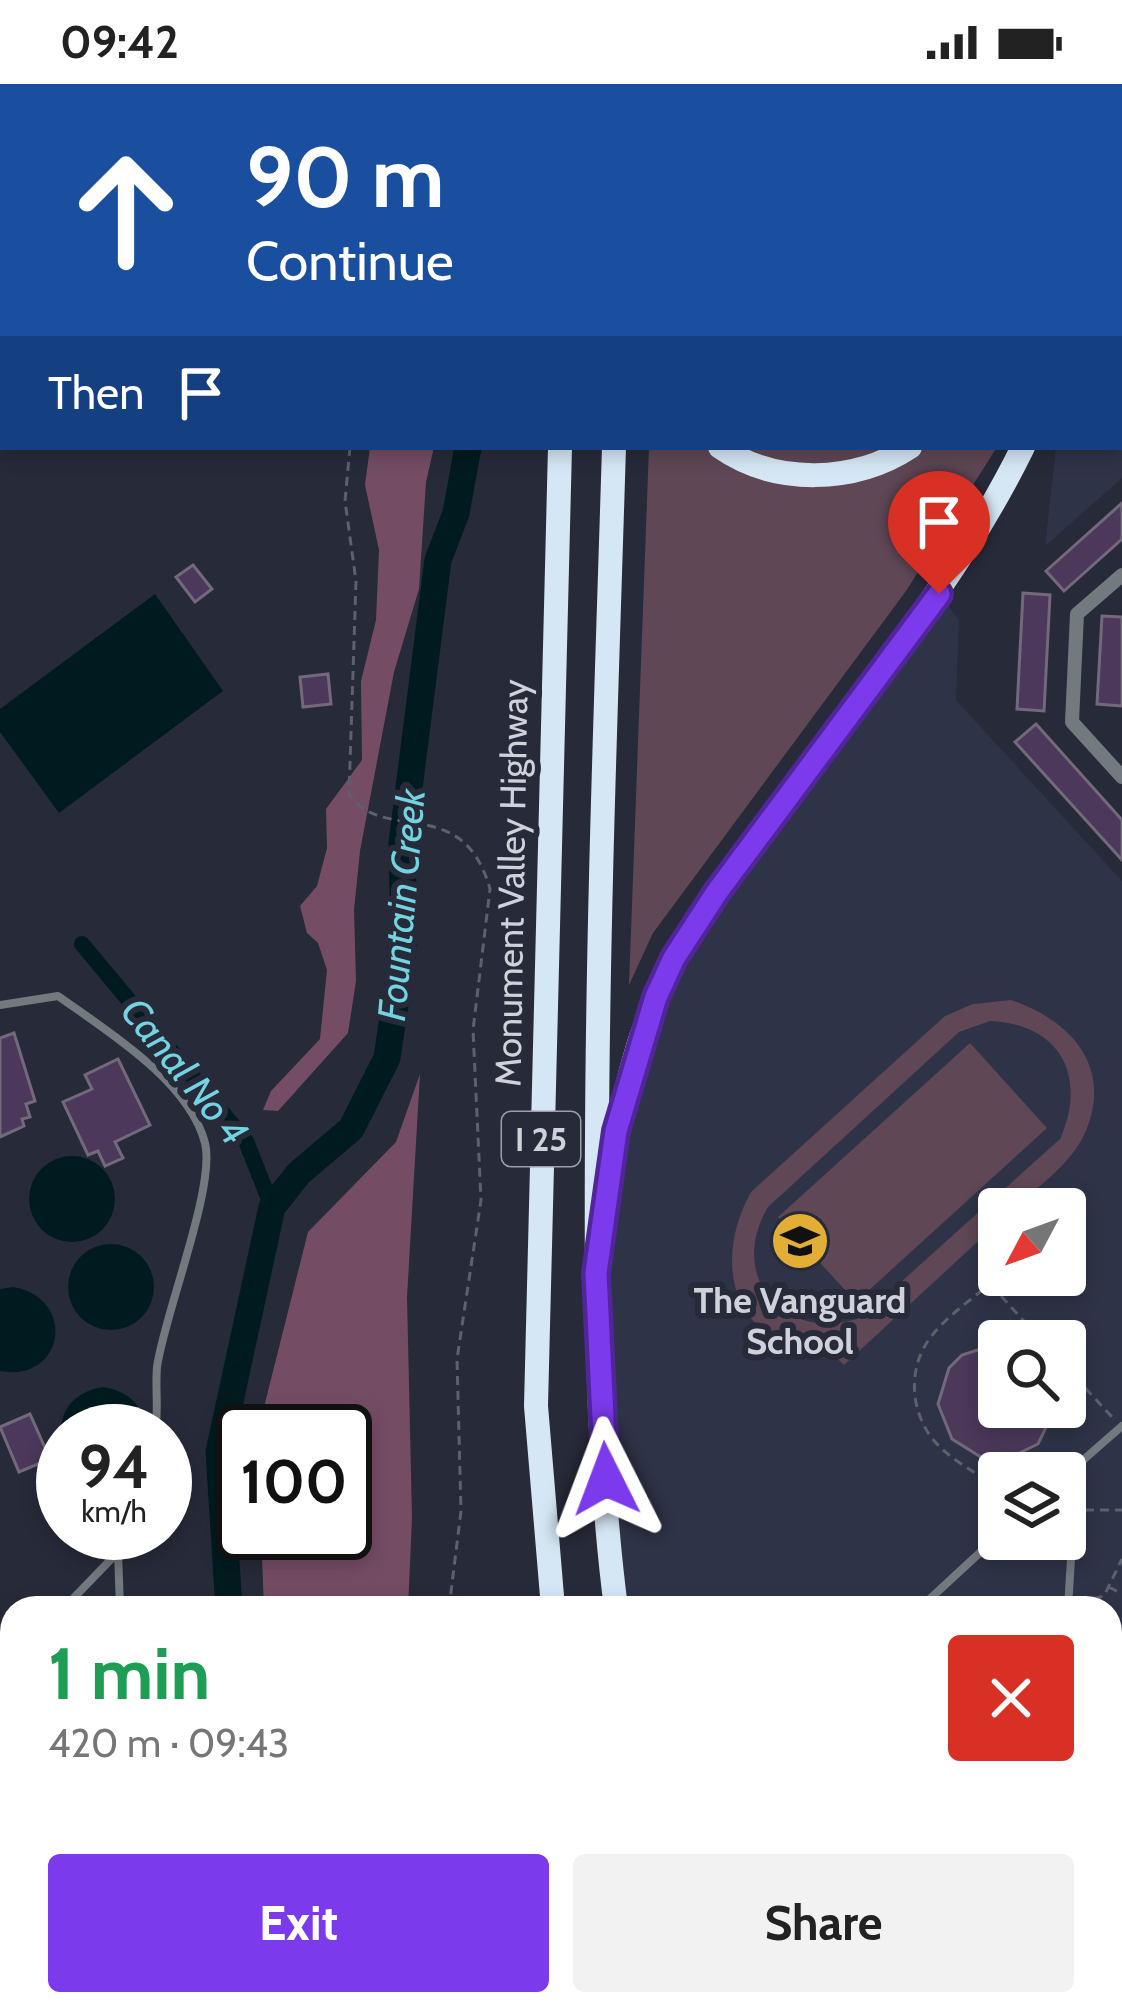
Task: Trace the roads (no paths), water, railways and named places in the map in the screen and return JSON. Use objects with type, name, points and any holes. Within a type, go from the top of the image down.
[{"type":"highway","points":[[549,450],[553,610]]},
{"type":"highway","name":"Monument Valley Highway","points":[[552,1596],[536,1406],[560,450]]},
{"type":"highway","name":"I 25","points":[[614,450],[598,1006],[596,1273],[614,1596]]},
{"type":"highway","points":[[725,450],[750,464],[813,475],[852,472],[903,450]]},
{"type":"highway","points":[[596,1273],[616,1131],[640,1040],[674,958],[791,787],[939,594],[989,516],[1022,450]]},
{"type":"street","points":[[1122,575],[1077,614],[1072,722],[1122,777]]},
{"type":"lane","points":[[0,1005],[58,996],[135,1051],[187,1106],[206,1145],[201,1190],[157,1368],[156,1404]]},
{"type":"lane","points":[[1086,1458],[1122,1427]]},
{"type":"lane","points":[[933,1596],[978,1554]]},
{"type":"lane","points":[[76,1596],[110,1560]]},
{"type":"lane","points":[[118,1560],[120,1596]]},
{"type":"lane","points":[[1069,1596],[1071,1560]]},
{"type":"waterway","name":"Fountain Creek","points":[[228,1596],[219,1452],[272,1207],[299,1173],[351,1129],[387,1058],[404,943],[402,843],[438,560],[456,513],[467,450]]},
{"type":"waterway","name":"Canal No 4","points":[[82,944],[246,1141],[272,1207]]},
{"type":"place","name":"The Vanguard School","points":[[800,1241]]}]
